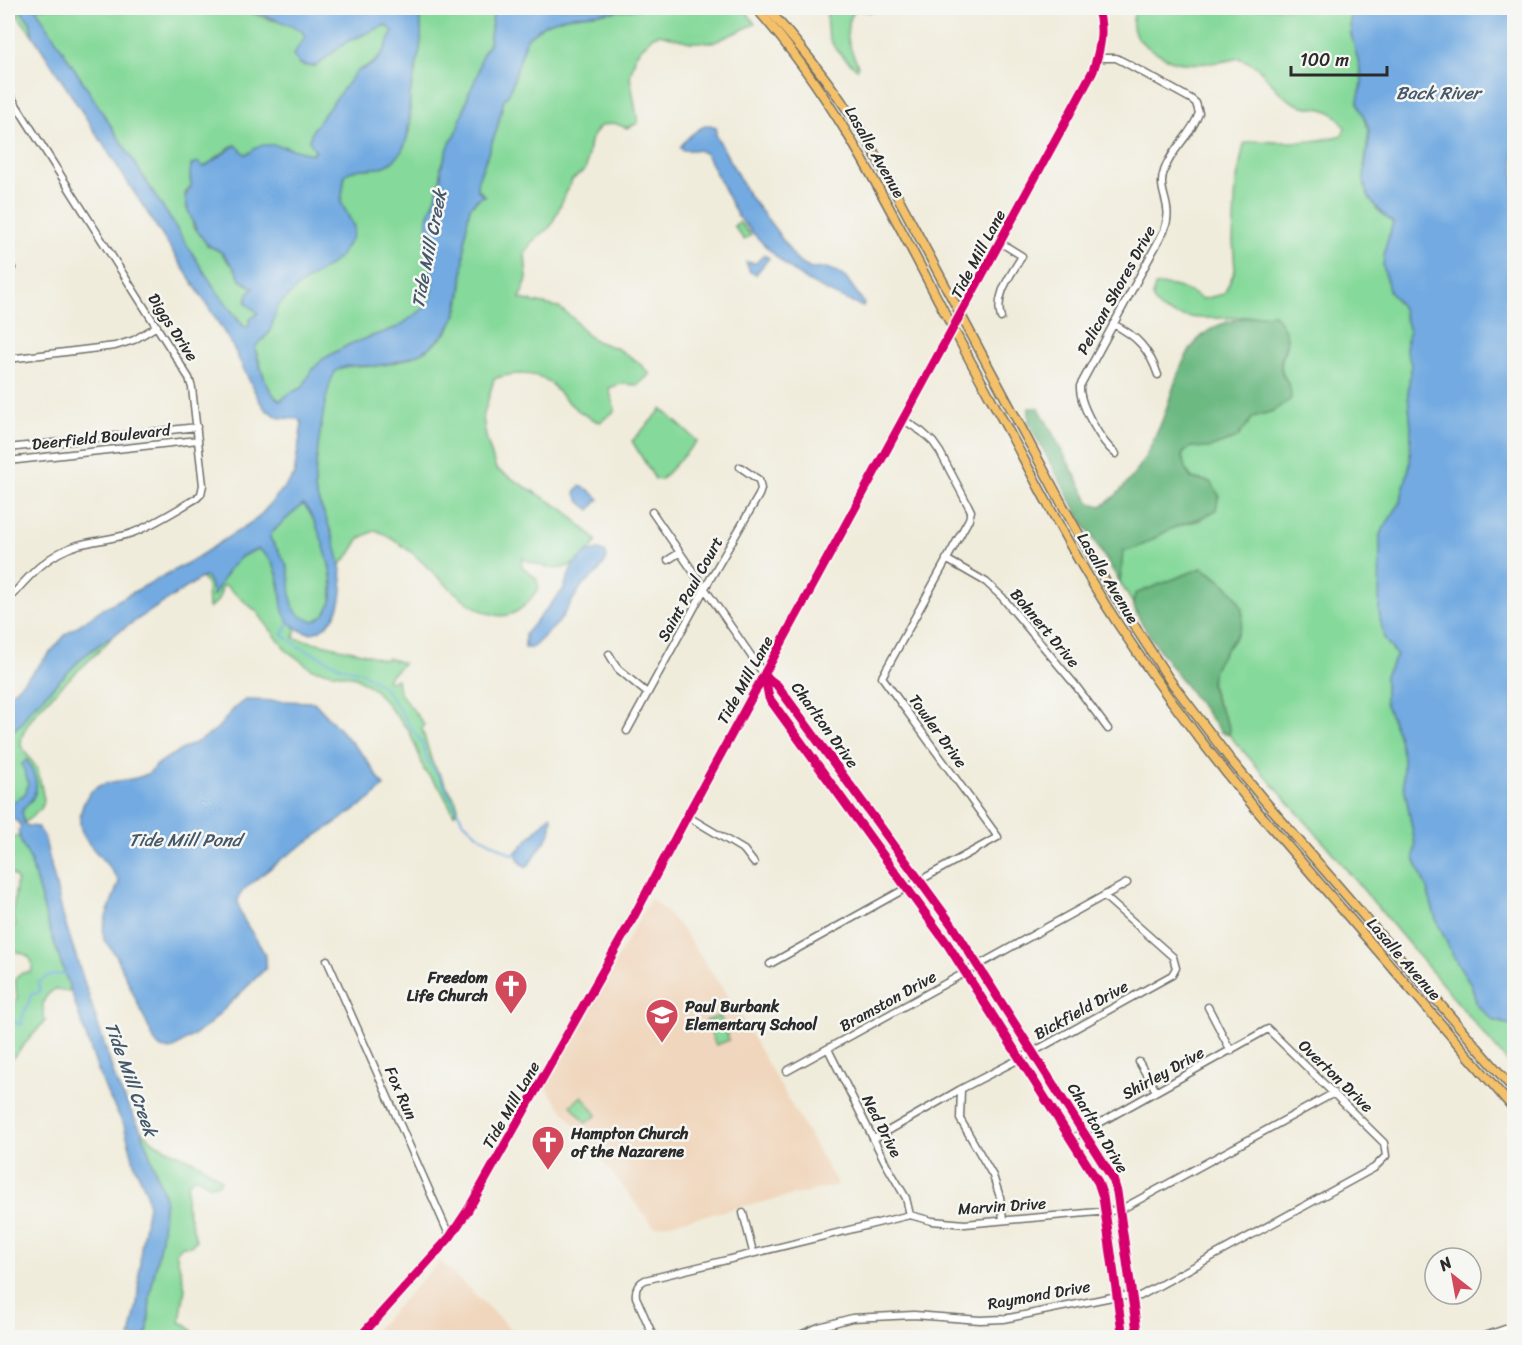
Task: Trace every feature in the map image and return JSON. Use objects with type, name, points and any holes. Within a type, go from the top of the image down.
[{"type":"main road","name":"Lasalle Avenue","points":[[756,8],[801,60],[838,116],[901,227],[953,329],[1068,540],[1097,590],[1188,725],[1254,807],[1515,1109]]},
{"type":"main road","name":"Lasalle Avenue","points":[[767,8],[810,56],[843,101],[927,250],[1090,554],[1127,616],[1176,688],[1263,799],[1515,1090]]},
{"type":"street","name":"Tide Mill Lane","points":[[358,1338],[450,1237],[468,1210],[563,1044],[1093,71],[1101,29],[1097,8]]},
{"type":"street","name":"Pelican Shores Drive","points":[[1097,58],[1116,58],[1124,62],[1191,99],[1196,103],[1199,113],[1163,172],[1162,185],[1168,208],[1164,231],[1082,380],[1079,392],[1106,446],[1116,454]]},
{"type":"street","name":"Diggs Drive","points":[[8,92],[189,378],[203,485],[201,494],[197,498],[143,528],[118,537],[78,545],[52,556],[32,572],[8,600]]},
{"type":"street","points":[[1001,243],[1022,256],[1000,296],[1001,318]]},
{"type":"street","points":[[1113,324],[1141,342],[1150,355],[1158,375]]},
{"type":"street","points":[[8,359],[115,346],[134,340],[156,326]]},
{"type":"street","name":"Towler Drive","points":[[770,963],[998,837],[882,677],[969,519],[970,511],[955,479],[933,442],[904,420]]},
{"type":"street","name":"Deerfield Boulevard","points":[[8,448],[196,427]]},
{"type":"street","name":"Deerfield Boulevard","points":[[8,461],[198,440]]},
{"type":"street","name":"Saint Paul Court","points":[[627,731],[759,495],[761,489],[759,480],[740,467]]},
{"type":"street","name":"Charlton Drive","points":[[652,512],[765,676],[777,685],[920,880],[979,966],[1114,1181],[1138,1338]]},
{"type":"street","points":[[668,560],[679,553]]},
{"type":"street","name":"Bohnert Drive","points":[[946,559],[986,582],[1002,597],[1076,686],[1107,729]]},
{"type":"street","points":[[609,654],[618,669],[647,693]]},
{"type":"street","name":"Charlton Drive","points":[[765,676],[769,698],[966,973],[1100,1186],[1123,1338]]},
{"type":"street","points":[[687,816],[744,850],[754,863]]},
{"type":"street","name":"Bramston Drive","points":[[787,1071],[1127,883]]},
{"type":"street","name":"Bickfield Drive","points":[[874,1139],[961,1089],[1034,1052],[1168,978],[1174,972],[1176,964],[1173,957],[1104,896]]},
{"type":"street","name":"Fox Run","points":[[327,960],[450,1237]]},
{"type":"street","points":[[1208,1007],[1231,1051]]},
{"type":"street","name":"Shirley Drive","points":[[1071,1139],[1268,1029]]},
{"type":"street","name":"Overton Drive","points":[[1132,1298],[1148,1293],[1374,1168],[1386,1156],[1384,1143],[1268,1029]]},
{"type":"street","name":"Ned Drive","points":[[828,1049],[906,1198],[910,1215]]},
{"type":"street","points":[[1139,1062],[1156,1091]]},
{"type":"street","points":[[961,1089],[960,1119],[993,1176],[1000,1197],[1003,1220]]},
{"type":"street","name":"Marvin Drive","points":[[654,1338],[635,1291],[639,1284],[652,1277],[910,1215],[932,1221],[964,1224],[1120,1210],[1334,1093]]},
{"type":"street","points":[[743,1213],[753,1252]]},
{"type":"street","name":"Raymond Drive","points":[[793,1338],[819,1327],[852,1318],[914,1315],[980,1320],[1004,1319],[1117,1296],[1132,1298]]},
{"type":"street","points":[[1479,1338],[1508,1328],[1515,1328]]},
{"type":"shaded area","name":"Paul Burbank Elementary School","points":[[651,898],[679,925],[732,1002],[838,1185],[654,1227],[545,1087]]},
{"type":"shaded area","points":[[440,1261],[519,1337],[368,1337]]},
{"type":"green space","points":[[12,8],[18,8],[30,22],[33,36]]},
{"type":"green space","points":[[35,8],[226,8],[230,11],[231,8],[240,9],[303,32],[305,37],[298,63],[304,66],[316,66],[348,41],[386,25],[393,31],[377,59],[367,67],[360,69],[313,154],[301,153],[284,146],[244,154],[235,145],[190,174],[191,186],[185,193],[193,227],[200,233],[207,245],[221,252],[236,268],[240,280],[254,288],[258,313],[249,320],[249,326],[246,328],[217,292]]},
{"type":"green space","points":[[415,8],[494,8],[489,44],[481,57],[479,74],[469,93],[456,134],[450,143],[441,168],[436,197],[427,219],[433,290],[430,300],[424,309],[398,327],[350,344],[323,359],[302,388],[277,400],[267,387],[255,347],[270,332],[277,307],[301,284],[329,266],[341,255],[352,236],[354,227],[341,202],[345,175],[356,170],[387,165],[396,158],[404,145],[410,127],[410,95],[421,40],[419,18]]},
{"type":"green space","points":[[646,8],[744,8],[755,24],[715,42],[690,42],[660,34],[653,36],[636,54],[630,77],[638,123],[627,128],[614,123],[600,126],[590,141],[586,169],[572,180],[551,226],[532,242],[525,254],[527,279],[520,299],[558,307],[573,318],[586,334],[596,341],[618,349],[637,361],[650,374],[638,385],[621,384],[609,388],[615,411],[600,422],[578,410],[543,378],[522,374],[500,377],[494,379],[483,417],[486,437],[496,469],[566,511],[597,541],[580,560],[564,568],[545,567],[522,558],[522,567],[536,578],[539,588],[522,608],[508,615],[496,615],[483,611],[469,603],[411,552],[376,530],[360,538],[339,566],[332,536],[315,492],[321,424],[333,375],[342,367],[385,365],[408,359],[438,341],[452,324],[461,293],[470,207],[484,195],[477,188],[477,183],[497,129],[504,99],[509,94],[527,38],[545,24],[566,17]]},
{"type":"green space","points":[[828,8],[886,8],[870,12],[856,9],[851,16],[847,30],[851,50],[858,65],[857,69],[836,49],[828,36]]},
{"type":"green space","points":[[1137,8],[1352,8],[1351,35],[1357,50],[1362,82],[1358,103],[1369,131],[1364,168],[1376,208],[1393,223],[1385,249],[1389,290],[1402,308],[1409,331],[1406,348],[1411,364],[1408,395],[1411,426],[1410,464],[1400,503],[1380,534],[1384,638],[1397,656],[1385,676],[1385,702],[1398,734],[1403,757],[1403,780],[1415,844],[1414,858],[1436,919],[1453,956],[1471,984],[1477,1005],[1493,1020],[1514,1026],[1514,1070],[1320,838],[1229,735],[1230,729],[1215,697],[1212,679],[1216,664],[1239,630],[1243,614],[1202,568],[1135,594],[1133,604],[1120,582],[1123,551],[1138,547],[1169,529],[1201,520],[1210,482],[1192,478],[1185,468],[1182,456],[1185,451],[1191,447],[1209,448],[1236,438],[1253,417],[1273,411],[1290,387],[1281,366],[1287,344],[1274,314],[1222,318],[1179,316],[1163,310],[1154,300],[1155,286],[1168,285],[1180,288],[1202,299],[1224,294],[1235,270],[1233,241],[1236,184],[1244,144],[1256,141],[1293,142],[1326,139],[1342,135],[1345,128],[1334,114],[1300,105],[1288,99],[1257,67],[1239,58],[1197,64],[1173,61],[1156,52],[1143,44],[1135,34],[1133,22]]},
{"type":"green space","points":[[739,222],[751,235],[744,240],[734,226]]},
{"type":"green space","points":[[1274,314],[1286,333],[1287,340],[1281,363],[1283,374],[1290,388],[1291,399],[1273,411],[1253,417],[1237,438],[1209,448],[1191,447],[1185,451],[1182,456],[1191,478],[1210,482],[1219,495],[1216,510],[1171,529],[1136,548],[1123,551],[1120,582],[1082,521],[1029,424],[1029,408],[1039,408],[1090,503],[1101,506],[1119,492],[1143,461],[1162,421],[1180,368],[1186,356],[1203,335],[1229,321]]},
{"type":"green space","points":[[662,409],[697,441],[661,480],[655,479],[632,441]]},
{"type":"green space","points":[[303,504],[310,513],[322,539],[332,586],[328,610],[324,616],[314,621],[297,614],[293,608],[287,567],[269,538],[272,532]]},
{"type":"green space","points":[[258,549],[274,566],[284,610],[288,620],[296,628],[294,638],[403,663],[387,680],[390,682],[397,679],[399,692],[424,724],[422,729],[432,762],[456,801],[458,808],[454,814],[440,788],[424,770],[409,731],[376,691],[356,677],[312,669],[286,650],[257,612],[226,586],[222,586],[218,600],[208,608],[207,584],[201,578],[206,577],[211,589],[216,592],[226,571],[244,555]]},
{"type":"green space","points":[[1202,568],[1235,594],[1242,612],[1242,622],[1238,633],[1218,662],[1211,682],[1215,699],[1230,729],[1229,735],[1221,732],[1172,667],[1145,628],[1133,603],[1135,594]]},
{"type":"green space","points":[[115,633],[45,703],[32,718],[24,733],[21,746],[38,770],[44,800],[41,809],[24,823],[22,811],[33,798],[26,773],[28,782],[26,793],[8,806],[10,764],[8,734],[22,723],[28,712],[83,657]]},
{"type":"green space","points":[[14,836],[20,837],[30,859],[48,924],[71,992],[55,989],[44,999],[45,1021],[8,1063],[8,1015],[17,998],[15,979],[22,973],[31,972],[32,966],[27,955],[8,950],[8,936],[16,924],[12,917],[17,879],[8,872],[8,842]]},
{"type":"green space","points":[[720,1016],[729,1040],[716,1045],[706,1021]]},
{"type":"green space","points":[[582,1096],[597,1115],[586,1123],[571,1105]]},
{"type":"green space","points":[[141,1130],[156,1144],[199,1164],[221,1180],[219,1184],[209,1185],[198,1177],[188,1183],[186,1204],[196,1240],[191,1246],[183,1246],[176,1252],[185,1288],[180,1322],[187,1325],[193,1332],[191,1336],[145,1337],[148,1330],[150,1295],[161,1239],[165,1198]]},
{"type":"water","points":[[19,8],[37,10],[217,292],[246,328],[249,326],[249,320],[258,313],[246,303],[248,294],[254,288],[240,280],[228,259],[207,244],[195,227],[185,197],[191,186],[191,165],[197,162],[204,167],[236,145],[245,154],[263,145],[271,145],[313,154],[316,152],[309,141],[313,129],[355,73],[373,64],[380,56],[393,31],[386,25],[348,41],[316,66],[305,65],[297,61],[293,55],[305,37],[303,32],[289,24],[244,8],[415,8],[419,18],[421,40],[410,95],[408,130],[404,146],[400,154],[387,165],[356,170],[345,175],[341,202],[354,227],[352,237],[341,255],[329,266],[301,284],[277,307],[270,332],[255,347],[267,385],[280,401],[290,393],[302,388],[311,371],[323,359],[350,344],[398,327],[423,309],[430,300],[433,290],[427,219],[436,197],[441,168],[478,74],[481,57],[489,44],[494,8],[646,8],[566,17],[545,24],[527,38],[509,94],[504,99],[497,129],[477,183],[477,188],[485,196],[475,201],[469,210],[461,293],[454,319],[436,342],[415,355],[379,365],[345,367],[337,370],[333,377],[321,426],[315,489],[335,546],[342,578],[339,607],[332,620],[320,630],[312,632],[298,629],[290,623],[285,617],[279,581],[272,562],[258,549],[242,556],[229,569],[213,596],[210,582],[206,577],[201,578],[101,643],[83,657],[28,712],[22,723],[8,734],[8,696],[34,671],[66,634],[104,608],[193,560],[258,518],[294,476],[302,423],[299,419],[280,418],[266,410],[259,400],[232,345],[33,36],[30,22]],"holes":[[[303,504],[324,546],[333,583],[330,606],[322,616],[314,621],[297,613],[292,600],[287,567],[270,538],[272,532]]]},
{"type":"water","name":"Back River","points":[[1352,8],[1514,8],[1514,1026],[1493,1020],[1477,1005],[1471,984],[1453,956],[1436,919],[1414,858],[1415,844],[1403,780],[1403,757],[1398,734],[1385,702],[1385,675],[1397,656],[1384,638],[1379,612],[1380,534],[1400,503],[1410,464],[1411,426],[1408,395],[1411,364],[1406,348],[1409,331],[1402,308],[1389,290],[1383,266],[1385,249],[1393,223],[1373,203],[1365,187],[1364,173],[1369,132],[1358,102],[1362,79],[1351,34]]},
{"type":"water","points":[[710,125],[716,127],[716,135],[748,194],[798,262],[811,269],[826,268],[837,272],[847,279],[864,303],[863,307],[813,284],[782,261],[737,215],[706,154],[698,150],[680,148],[693,134]]},
{"type":"water","points":[[764,255],[769,258],[756,274],[750,272],[746,262],[756,263]]},
{"type":"water","points":[[580,486],[599,499],[590,510],[580,502],[575,492]]},
{"type":"water","points":[[599,550],[606,553],[607,559],[598,572],[581,587],[559,622],[532,648],[525,648],[525,634],[563,590],[573,565],[588,552]]},
{"type":"water","name":"Tide Mill Pond","points":[[246,700],[314,702],[364,756],[384,786],[371,799],[279,861],[243,891],[238,903],[240,912],[262,950],[266,959],[266,968],[206,1027],[171,1050],[161,1048],[155,1042],[116,955],[104,940],[106,917],[119,882],[81,830],[82,808],[88,795],[94,789],[106,783],[134,779],[147,774],[159,763],[213,732],[237,706]]},
{"type":"water","points":[[27,760],[34,774],[36,789],[32,799],[22,811],[24,823],[38,827],[44,836],[63,916],[117,1084],[141,1130],[165,1198],[161,1239],[150,1295],[148,1330],[145,1337],[130,1337],[137,1304],[141,1248],[148,1204],[146,1191],[135,1166],[124,1125],[107,1093],[96,1065],[48,924],[30,859],[21,842],[18,830],[21,828],[20,824],[13,819],[8,819],[8,806],[26,793],[28,782],[22,764]]},
{"type":"water","points":[[551,815],[550,834],[527,867],[517,857],[516,852]]},
{"type":"waterway","points":[[289,621],[283,635],[298,646],[343,668],[362,672],[384,687],[423,745],[427,761],[440,778],[462,820],[478,835],[511,854],[517,854]]},
{"type":"waterway","points":[[8,1026],[16,1022],[22,1025],[22,1017],[31,993],[36,994],[40,991],[38,983],[48,976],[67,973]]},
{"type":"cycle path","points":[[359,1338],[450,1237],[468,1210],[633,918],[1093,71],[1101,40],[1101,24],[1097,8]]},
{"type":"cycle path","points":[[765,676],[777,685],[952,925],[1113,1179],[1117,1192],[1138,1338]]},
{"type":"cycle path","points":[[765,676],[769,698],[948,945],[1098,1182],[1103,1197],[1123,1338]]},
{"type":"place","name":"Freedom Life Church","points":[[511,1015]]},
{"type":"place","name":"Paul Burbank Elementary School","points":[[662,1044]]},
{"type":"place","name":"Hampton Church of the Nazarene","points":[[548,1171]]},
{"type":"water label","name":"Tide Mill Creek","points":[[429,249]]},
{"type":"water label","name":"Tide Mill Creek","points":[[131,1079]]}]
